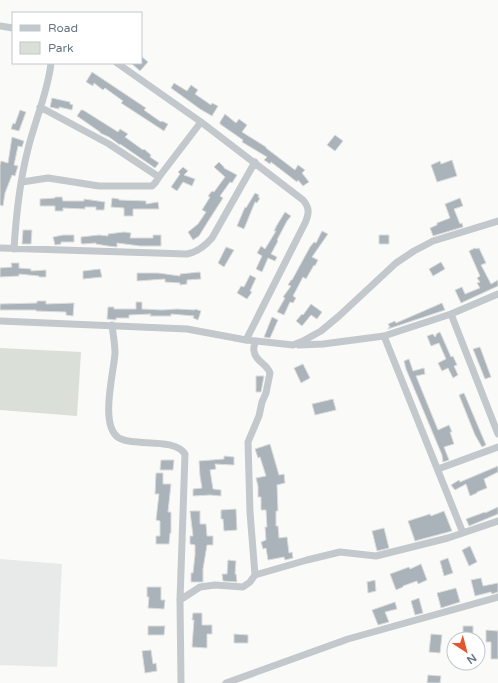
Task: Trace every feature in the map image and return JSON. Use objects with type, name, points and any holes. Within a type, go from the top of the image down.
[{"type":"street","points":[[0,26],[12,28]]},
{"type":"street","points":[[14,249],[18,203],[27,151],[48,85],[51,64]]},
{"type":"street","points":[[118,64],[201,122],[303,200],[307,205],[309,211],[305,224],[246,340]]},
{"type":"street","points":[[40,107],[103,140],[159,177]]},
{"type":"street","points":[[22,182],[48,178],[87,185],[152,186],[201,122]]},
{"type":"street","points":[[0,248],[193,253],[203,247],[212,238],[254,162]]},
{"type":"street","points":[[293,345],[308,339],[321,330],[339,316],[396,263],[414,251],[433,241],[498,221]]},
{"type":"street","points":[[0,320],[187,329],[255,341],[293,345],[323,344],[384,336],[451,314],[498,294]]},
{"type":"street","points":[[451,314],[498,434]]},
{"type":"street","points":[[112,325],[115,352],[110,393],[110,424],[113,431],[119,438],[174,446],[182,449],[185,454],[180,600],[180,683]]},
{"type":"street","points":[[384,336],[462,533]]},
{"type":"street","points":[[255,341],[254,351],[256,357],[269,370],[270,373],[259,416],[248,442],[250,512],[255,575]]},
{"type":"street","points":[[438,470],[498,446]]},
{"type":"street","points":[[180,600],[200,587],[214,585],[243,587],[250,582],[255,575],[307,560],[340,552],[376,556],[462,533],[498,520]]},
{"type":"street","points":[[226,683],[348,639],[498,597]]},
{"type":"shaded area","points":[[0,559],[62,564],[57,667],[0,665]]},
{"type":"green space","points":[[0,348],[81,352],[77,416],[0,410]]},
{"type":"building","points":[[142,57],[148,62],[140,71],[132,64],[142,64]]},
{"type":"building","points":[[92,72],[146,108],[144,110],[161,122],[162,121],[168,124],[164,131],[121,103],[123,101],[105,88],[103,90],[94,83],[93,86],[86,82]]},
{"type":"building","points":[[174,83],[187,91],[191,85],[198,90],[195,94],[211,105],[212,103],[218,106],[212,116],[171,88]]},
{"type":"building","points":[[52,98],[70,102],[70,104],[73,105],[72,110],[59,107],[59,109],[50,107]]},
{"type":"building","points":[[20,110],[26,112],[19,131],[11,129],[13,123],[15,124]]},
{"type":"building","points":[[81,110],[118,132],[120,129],[128,134],[125,137],[143,150],[144,149],[151,155],[150,157],[159,163],[155,168],[109,137],[100,133],[77,116]]},
{"type":"building","points":[[225,114],[236,123],[239,119],[247,125],[242,132],[266,147],[295,170],[298,165],[305,170],[302,173],[309,182],[303,186],[298,180],[297,182],[271,162],[270,164],[264,160],[267,157],[242,142],[243,140],[220,124]]},
{"type":"building","points":[[335,135],[343,141],[335,151],[327,145]]},
{"type":"building","points":[[12,137],[24,141],[22,147],[18,146],[14,165],[18,166],[15,176],[12,175],[5,193],[3,206],[0,205],[0,165],[1,161],[8,163]]},
{"type":"building","points":[[452,160],[457,176],[437,182],[431,165],[440,161],[441,164]]},
{"type":"building","points":[[219,162],[224,168],[237,175],[220,196],[223,198],[199,236],[193,240],[188,232],[198,224],[206,212],[202,210],[210,197],[208,196],[212,191],[214,192],[225,177],[214,167]]},
{"type":"building","points":[[183,167],[188,171],[184,175],[195,179],[192,186],[183,182],[177,191],[171,187],[180,174],[178,172]]},
{"type":"building","points":[[255,193],[259,195],[258,197],[260,198],[257,203],[255,202],[244,229],[237,226],[245,207],[246,208]]},
{"type":"building","points":[[62,197],[63,201],[84,201],[84,199],[105,202],[104,210],[96,210],[96,207],[85,207],[85,209],[63,208],[63,211],[55,211],[55,206],[40,206],[40,199]]},
{"type":"building","points":[[112,198],[119,200],[146,201],[146,204],[158,202],[159,209],[133,209],[133,216],[124,216],[124,208],[111,207]]},
{"type":"building","points":[[460,198],[463,206],[454,209],[460,224],[462,223],[463,227],[433,236],[430,228],[437,225],[437,223],[450,218],[445,204]]},
{"type":"building","points":[[285,212],[291,216],[277,240],[278,241],[271,254],[277,257],[275,261],[268,258],[262,272],[256,269],[262,256],[257,253],[261,246],[265,249]]},
{"type":"building","points":[[23,230],[32,230],[31,244],[22,244]]},
{"type":"building","points":[[322,231],[328,234],[312,257],[318,260],[315,266],[314,265],[306,279],[303,277],[293,296],[296,298],[293,303],[290,302],[284,315],[277,312],[285,298],[283,297],[291,286],[288,285],[310,247],[314,242],[316,243]]},
{"type":"building","points":[[124,232],[131,233],[130,238],[153,238],[153,235],[161,235],[161,246],[140,246],[117,243],[117,247],[96,243],[81,243],[81,237],[99,235],[108,236],[108,234]]},
{"type":"building","points":[[74,235],[74,242],[61,242],[61,244],[55,245],[53,237]]},
{"type":"building","points":[[379,235],[389,235],[389,244],[379,244]]},
{"type":"building","points":[[226,247],[234,250],[224,267],[218,263]]},
{"type":"building","points":[[479,248],[486,263],[481,265],[491,284],[498,280],[498,286],[461,303],[455,290],[462,287],[465,294],[480,288],[477,283],[480,282],[477,278],[480,276],[469,251]]},
{"type":"building","points":[[441,262],[445,269],[433,276],[429,269]]},
{"type":"building","points":[[11,263],[19,263],[19,268],[31,269],[31,271],[46,270],[46,277],[19,274],[19,276],[0,277],[0,268],[12,267]]},
{"type":"building","points":[[100,269],[102,277],[83,279],[83,271]]},
{"type":"building","points":[[200,272],[201,279],[187,280],[187,284],[180,285],[180,283],[165,282],[165,279],[137,281],[137,273],[158,273],[180,276],[180,274]]},
{"type":"building","points":[[250,275],[256,278],[250,291],[252,292],[247,299],[237,293],[241,286],[244,287]]},
{"type":"building","points":[[37,301],[46,301],[46,304],[74,303],[73,316],[66,315],[66,312],[0,310],[0,304],[37,303]]},
{"type":"building","points":[[136,302],[142,302],[142,309],[195,309],[201,311],[198,320],[193,318],[194,316],[171,314],[171,316],[150,316],[151,314],[129,315],[129,318],[116,318],[116,320],[107,319],[108,307],[114,307],[114,309],[136,309]]},
{"type":"building","points":[[442,303],[445,310],[388,329],[390,327],[388,324],[395,321],[396,323]]},
{"type":"building","points":[[311,304],[322,312],[317,319],[311,315],[302,326],[296,321],[302,314],[303,315]]},
{"type":"building","points":[[272,317],[278,320],[270,338],[264,337]]},
{"type":"building","points":[[440,332],[451,357],[453,356],[457,365],[454,366],[458,375],[453,378],[448,368],[442,371],[438,363],[446,359],[439,343],[431,346],[427,336],[433,334],[435,337],[436,334]]},
{"type":"building","points":[[480,347],[491,377],[485,379],[473,349]]},
{"type":"building","points":[[409,359],[413,371],[424,368],[425,374],[416,376],[438,430],[449,425],[452,432],[450,432],[454,444],[444,447],[449,460],[443,462],[442,455],[406,369],[404,361]]},
{"type":"building","points":[[303,364],[310,378],[301,383],[294,368]]},
{"type":"building","points":[[256,376],[264,376],[261,392],[256,392]]},
{"type":"building","points":[[464,393],[486,445],[482,447],[475,435],[459,395]]},
{"type":"building","points":[[333,399],[336,410],[315,415],[312,404]]},
{"type":"building","points":[[270,444],[279,475],[284,474],[285,483],[277,485],[278,511],[276,511],[276,526],[278,526],[279,538],[287,537],[289,553],[292,552],[293,558],[285,560],[284,557],[268,560],[266,548],[263,549],[261,542],[266,540],[266,510],[261,510],[261,497],[258,497],[256,478],[266,476],[260,457],[258,458],[255,449]]},
{"type":"building","points":[[224,456],[234,457],[234,465],[215,464],[216,469],[210,470],[213,489],[221,490],[221,496],[193,496],[193,489],[202,488],[199,461],[224,459]]},
{"type":"building","points":[[161,460],[174,460],[173,470],[160,470]]},
{"type":"building","points":[[498,466],[498,472],[484,479],[487,488],[470,496],[466,484],[455,490],[451,485],[459,480],[460,482]]},
{"type":"building","points":[[156,473],[163,473],[163,484],[171,484],[168,512],[171,512],[171,533],[169,544],[156,544],[156,536],[160,536],[160,521],[156,520],[159,494],[155,494]]},
{"type":"building","points":[[498,507],[498,514],[469,526],[466,519]]},
{"type":"building","points":[[236,509],[237,530],[224,531],[223,519],[221,519],[221,510]]},
{"type":"building","points":[[190,511],[200,511],[200,524],[206,524],[207,536],[213,536],[213,545],[207,545],[203,569],[203,582],[191,582],[195,545],[190,544],[190,536],[193,536]]},
{"type":"building","points":[[444,511],[452,531],[415,541],[408,521],[430,514],[431,516]]},
{"type":"building","points":[[384,528],[389,548],[377,551],[372,531]]},
{"type":"building","points":[[470,546],[477,562],[469,566],[462,550]]},
{"type":"building","points":[[448,558],[453,573],[444,576],[440,561]]},
{"type":"building","points":[[228,560],[236,561],[235,574],[237,582],[223,581],[222,574],[227,574]]},
{"type":"building","points":[[421,564],[427,580],[418,584],[417,581],[396,590],[390,574],[409,567],[410,569]]},
{"type":"building","points":[[481,578],[483,586],[498,583],[498,592],[475,596],[471,580]]},
{"type":"building","points":[[375,580],[376,591],[368,593],[367,582]]},
{"type":"building","points":[[147,587],[161,587],[161,600],[165,600],[164,609],[148,608],[149,597],[147,597]]},
{"type":"building","points":[[456,588],[460,602],[441,608],[437,593]]},
{"type":"building","points":[[419,598],[423,613],[415,615],[411,601]]},
{"type":"building","points":[[395,602],[397,609],[385,612],[389,622],[378,625],[372,610]]},
{"type":"building","points":[[193,613],[202,613],[202,625],[212,625],[212,634],[207,634],[207,648],[192,647],[194,620],[192,620]]},
{"type":"building","points":[[148,626],[165,626],[164,635],[148,635]]},
{"type":"building","points":[[463,626],[473,626],[473,631],[463,631]]},
{"type":"building","points":[[486,631],[498,631],[498,659],[491,659],[491,642],[486,642]]},
{"type":"building","points":[[234,634],[248,635],[248,643],[234,643]]},
{"type":"building","points":[[431,634],[442,635],[440,653],[429,652]]},
{"type":"building","points":[[151,650],[153,664],[156,663],[157,671],[145,673],[142,651]]},
{"type":"building","points":[[428,675],[441,676],[440,683],[427,683]]}]
